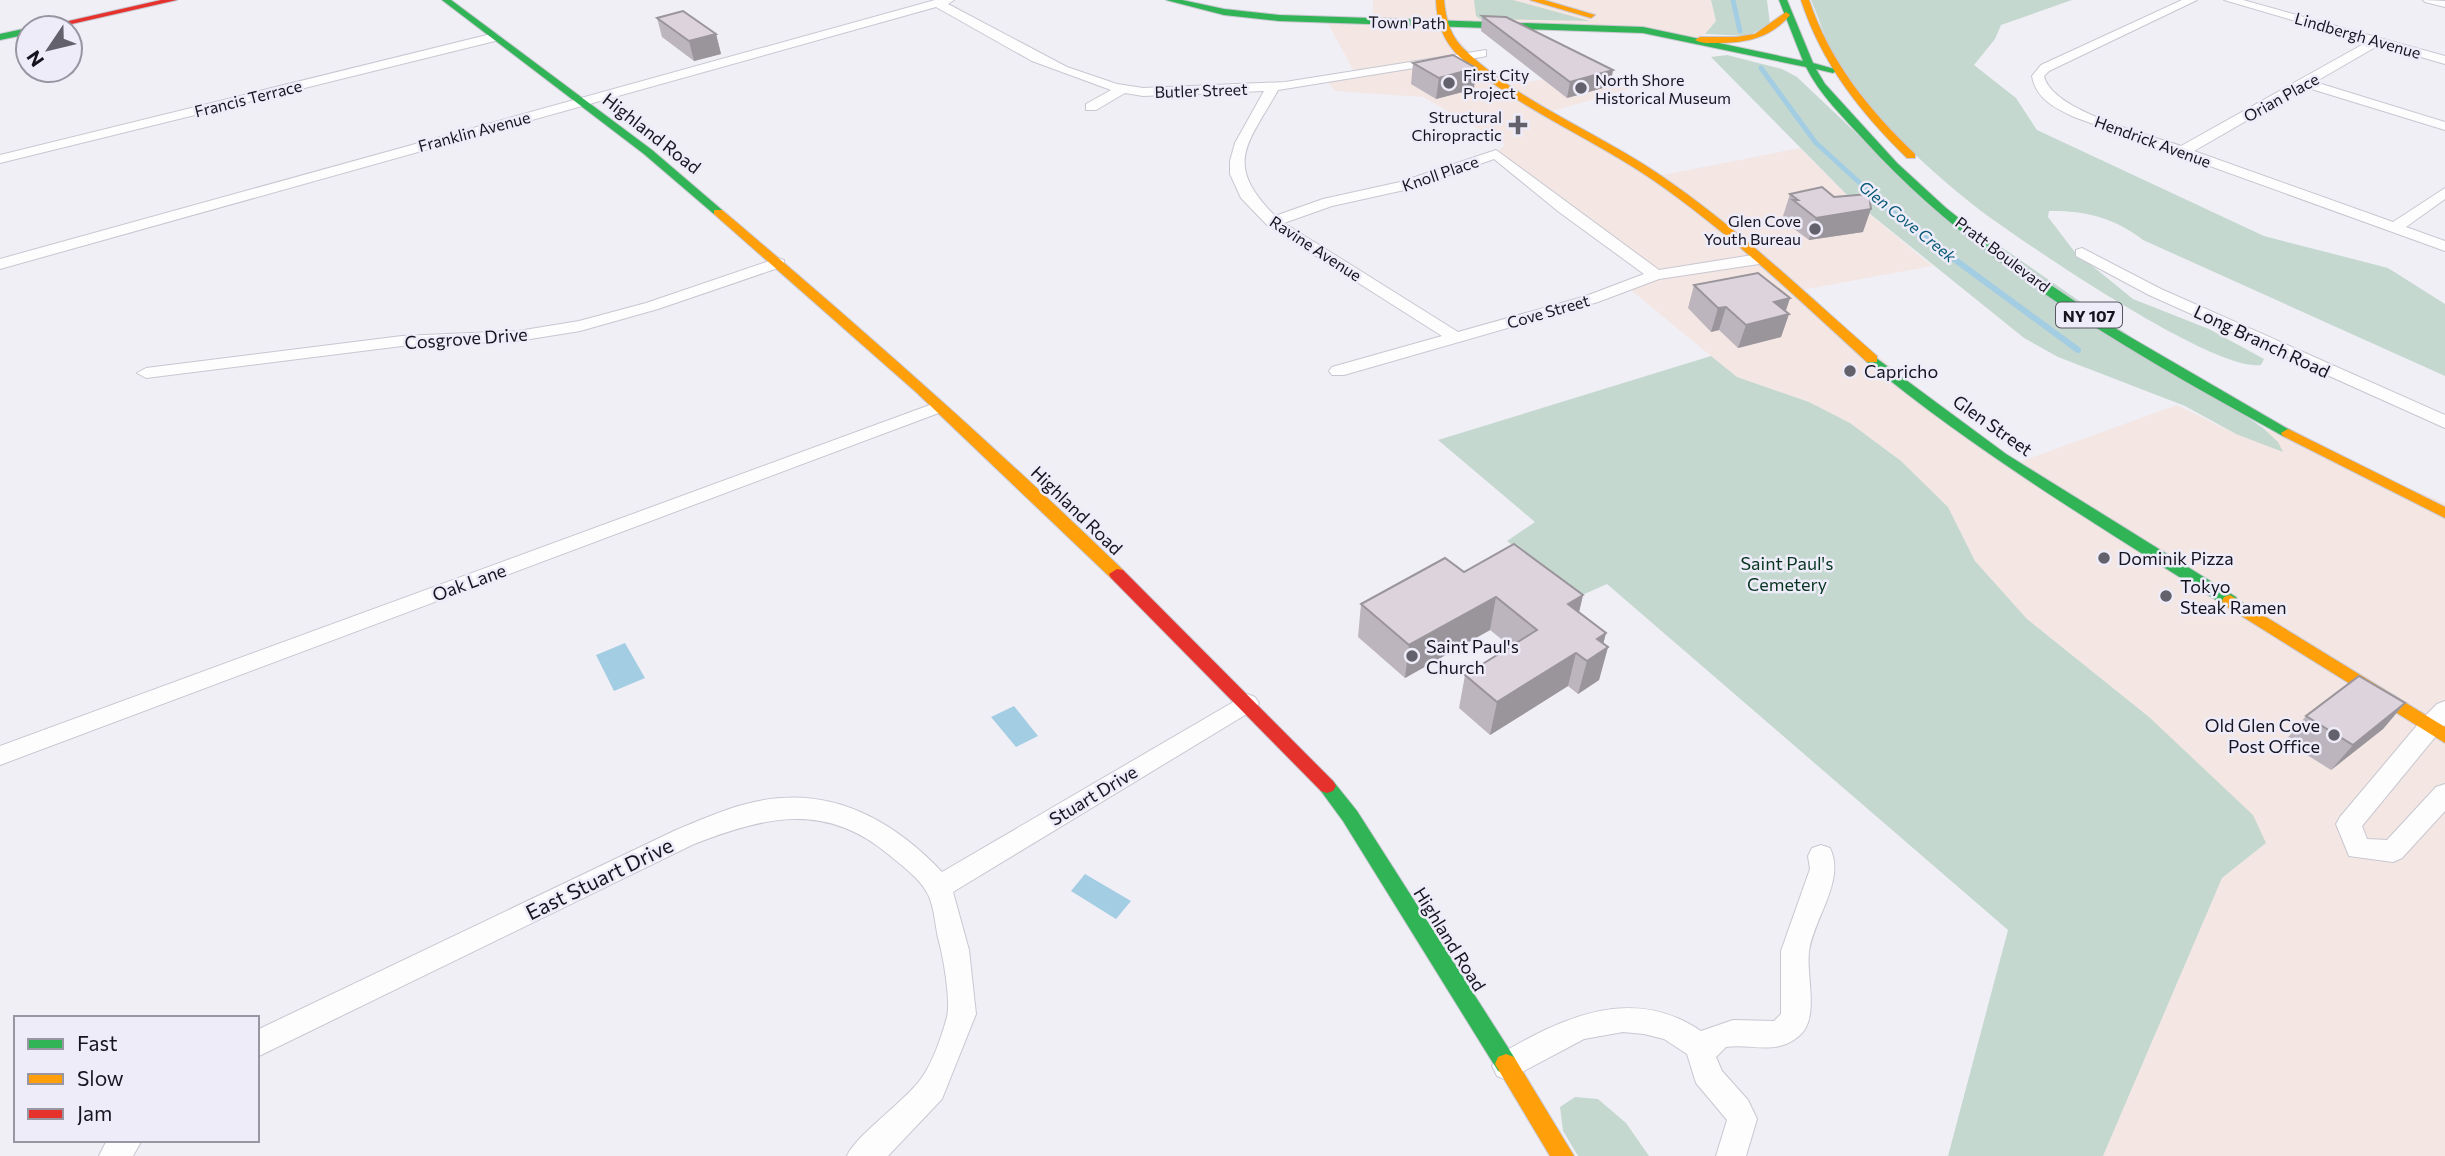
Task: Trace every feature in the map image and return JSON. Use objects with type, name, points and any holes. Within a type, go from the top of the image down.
[{"type":"main road","points":[[84,19],[173,0]]},
{"type":"main road","name":"Highland Road","points":[[446,0],[648,152],[778,262],[1059,516],[1247,703],[1330,789],[1350,816],[1563,1156]]},
{"type":"main road","name":"Town Path","points":[[1170,0],[1252,15],[1441,22],[1460,17],[1645,30]]},
{"type":"main road","points":[[1440,0],[1441,22]]},
{"type":"main road","name":"Town Path","points":[[1534,0],[1645,30],[1833,70]]},
{"type":"main road","points":[[1805,0],[1809,16],[1833,70],[1892,139],[1922,166]]},
{"type":"main road","points":[[1700,40],[1747,39],[1770,33],[1784,7]]},
{"type":"main road","name":"Pratt Boulevard","points":[[1784,7],[1806,66],[1863,140],[1935,202],[2054,293],[2189,379],[2333,457],[2445,513]]},
{"type":"main road","name":"Glen Street","points":[[1460,17],[1465,35],[1482,53],[1546,108]]},
{"type":"main road","name":"Glen Street","points":[[1441,22],[1446,36],[1465,56],[1502,84],[1637,164],[1759,259],[1900,383],[1980,441],[2440,724]]},
{"type":"street","name":"Hendrick Avenue","points":[[2191,0],[2062,59],[2038,76],[2042,91],[2062,106],[2445,246]]},
{"type":"street","name":"Lindbergh Avenue","points":[[2230,0],[2445,60]]},
{"type":"street","points":[[2430,0],[2445,4]]},
{"type":"street","name":"Butler Street","points":[[943,1],[1036,58],[1120,90],[1155,93],[1273,87],[1482,53]]},
{"type":"street","name":"Franklin Avenue","points":[[0,264],[943,1]]},
{"type":"street","name":"Francis Terrace","points":[[0,159],[495,37]]},
{"type":"street","name":"Orian Place","points":[[2183,151],[2378,41]]},
{"type":"street","points":[[2305,83],[2445,125]]},
{"type":"street","name":"Ravine Avenue","points":[[1273,87],[1242,143],[1237,160],[1237,174],[1246,195],[1272,222],[1455,337]]},
{"type":"street","points":[[1091,107],[1120,90]]},
{"type":"street","name":"Knoll Place","points":[[1272,222],[1328,202],[1404,186],[1496,154],[1564,209],[1656,275]]},
{"type":"street","points":[[2395,228],[2445,192]]},
{"type":"street","name":"Long Branch Road","points":[[2082,253],[2155,292],[2445,422]]},
{"type":"street","name":"Cove Street","points":[[1338,371],[1592,299],[1656,275],[1759,259]]},
{"type":"street","name":"Cosgrove Drive","points":[[146,373],[402,341],[518,336],[580,326],[652,306],[778,262]]},
{"type":"street","name":"Oak Lane","points":[[0,756],[938,407]]},
{"type":"street","name":"Stuart Drive","points":[[939,887],[1247,703]]},
{"type":"street","points":[[2440,724],[2349,824],[2358,849],[2393,851],[2445,794]]},
{"type":"street","name":"East Stuart Drive","points":[[259,1043],[685,837],[745,814],[790,808],[840,814],[877,830],[914,860],[939,887]]},
{"type":"street","points":[[1731,1156],[1742,1119],[1732,1100],[1703,1068],[1704,1049],[1725,1032],[1772,1036],[1791,1025],[1795,1014],[1794,959],[1823,869],[1821,856]]},
{"type":"street","points":[[862,1156],[875,1148],[932,1089],[962,1014],[955,950],[939,887]]},
{"type":"street","points":[[1507,1066],[1565,1031],[1606,1019],[1642,1021],[1669,1027],[1704,1049]]},
{"type":"street","points":[[114,1156],[125,1142]]},
{"type":"shaded area","points":[[1373,0],[1711,0],[1716,21],[1700,40],[1678,35],[1442,22],[1501,86],[1590,72],[1628,89],[1550,112],[1653,177],[1800,148],[1849,197],[1932,266],[1796,291],[2014,464],[2177,405],[2236,434],[2263,428],[2445,503],[2445,1156],[2103,1156],[2222,878],[2266,843],[2149,717],[2027,619],[1975,561],[1948,507],[1901,461],[1850,423],[1809,402],[1737,377],[1626,286],[1655,275],[1496,154],[1505,144],[1423,97],[1335,91],[1324,78],[1355,73],[1326,20],[1373,21]]},
{"type":"green space","points":[[1474,0],[1513,0],[1590,21],[1480,19],[1476,16]]},
{"type":"green space","points":[[1711,0],[1767,0],[1770,24],[1748,36],[1705,34],[1716,21]]},
{"type":"green space","points":[[1811,0],[2072,0],[2001,25],[1995,39],[1974,65],[2016,98],[2037,130],[2264,236],[2388,268],[2445,304],[2445,376],[2143,240],[2110,221],[2075,212],[2049,211],[2048,217],[2074,251],[2133,299],[2209,329],[2264,359],[2261,365],[2237,362],[2203,349],[2120,303],[1981,211],[1900,141],[1871,110],[1843,73],[1829,47]]},
{"type":"green space","points":[[1727,55],[1782,69],[1797,77],[1909,183],[2263,428],[2278,442],[2283,452],[2236,434],[2185,406],[2058,357],[2024,338],[1849,197],[1711,57]]},
{"type":"green space","name":"Saint Paul's Cemetery","points":[[1711,356],[1737,377],[1809,402],[1850,423],[1901,461],[1948,507],[1975,561],[2027,619],[2149,717],[2253,815],[2266,843],[2222,878],[2103,1156],[1948,1156],[2008,930],[1607,584],[1580,596],[1507,541],[1535,522],[1438,440]]},
{"type":"green space","points":[[1575,1097],[1598,1099],[1626,1123],[1649,1156],[1578,1156],[1563,1131],[1560,1107]]},
{"type":"water","points":[[625,643],[645,678],[614,691],[596,655]]},
{"type":"water","points":[[1014,706],[1038,736],[1016,747],[991,717]]},
{"type":"water","points":[[1085,874],[1131,901],[1116,919],[1071,891]]},
{"type":"building","points":[[683,11],[716,34],[689,41],[657,18]]},
{"type":"building","points":[[1482,16],[1506,17],[1613,70],[1570,82]]},
{"type":"building","points":[[1453,55],[1476,68],[1439,78],[1413,63]]},
{"type":"building","points":[[1822,187],[1834,197],[1869,194],[1871,209],[1816,218],[1793,200],[1798,200],[1790,194]]},
{"type":"building","points":[[1758,273],[1790,298],[1774,302],[1789,314],[1746,325],[1726,307],[1718,308],[1694,285]]},
{"type":"building","points":[[1514,544],[1583,595],[1568,604],[1606,633],[1597,639],[1608,647],[1587,661],[1576,653],[1497,702],[1465,675],[1537,630],[1496,597],[1409,645],[1361,604],[1445,558],[1464,572]]},
{"type":"building","points":[[2359,676],[2405,703],[2353,745],[2306,716]]},
{"type":"waterway","name":"Glen Cove Creek","points":[[1733,0],[1740,31]]},
{"type":"waterway","name":"Glen Cove Creek","points":[[1761,68],[1816,143],[1871,193]]},
{"type":"waterway","name":"Glen Cove Creek","points":[[1870,192],[1901,220],[2078,350]]},
{"type":"traffic: fast","points":[[446,0],[648,152],[718,212]]},
{"type":"traffic: fast","points":[[1170,0],[1224,12],[1279,18],[1643,30],[1833,70]]},
{"type":"traffic: fast","points":[[1783,0],[1805,56],[1822,86],[1893,166],[1942,210],[1996,253],[2114,333],[2288,433]]},
{"type":"traffic: fast","points":[[0,37],[14,34]]},
{"type":"traffic: fast","points":[[1872,359],[1956,426],[2001,457],[2230,601]]},
{"type":"traffic: fast","points":[[1327,786],[1350,816],[1506,1064]]},
{"type":"traffic: slow","points":[[1440,0],[1443,24],[1449,37],[1464,55],[1482,70],[1659,179],[1753,253],[1872,359]]},
{"type":"traffic: slow","points":[[1534,0],[1591,15]]},
{"type":"traffic: slow","points":[[1805,0],[1822,45],[1834,66],[1861,104],[1911,156]]},
{"type":"traffic: slow","points":[[1700,40],[1736,40],[1758,35],[1768,31],[1786,15]]},
{"type":"traffic: slow","points":[[718,212],[921,389],[1117,574]]},
{"type":"traffic: slow","points":[[2288,433],[2445,513]]},
{"type":"traffic: slow","points":[[2230,601],[2445,736]]},
{"type":"traffic: slow","points":[[1506,1064],[1563,1156]]},
{"type":"traffic: jam","points":[[84,19],[173,0]]},
{"type":"traffic: jam","points":[[1117,574],[1327,786]]},
{"type":"place","name":"First City Project","points":[[1449,83]]},
{"type":"place","name":"North Shore Historical Museum","points":[[1581,88]]},
{"type":"place","name":"Structural Chiropractic","points":[[1518,125]]},
{"type":"place","name":"Glen Cove Youth Bureau","points":[[1815,229]]},
{"type":"place","name":"Capricho","points":[[1850,371]]},
{"type":"place","name":"Dominik Pizza","points":[[2104,558]]},
{"type":"place","name":"Tokyo Steak Ramen","points":[[2166,596]]},
{"type":"place","name":"Saint Paul's Church","points":[[1412,656]]},
{"type":"place","name":"Old Glen Cove Post Office","points":[[2334,735]]}]
